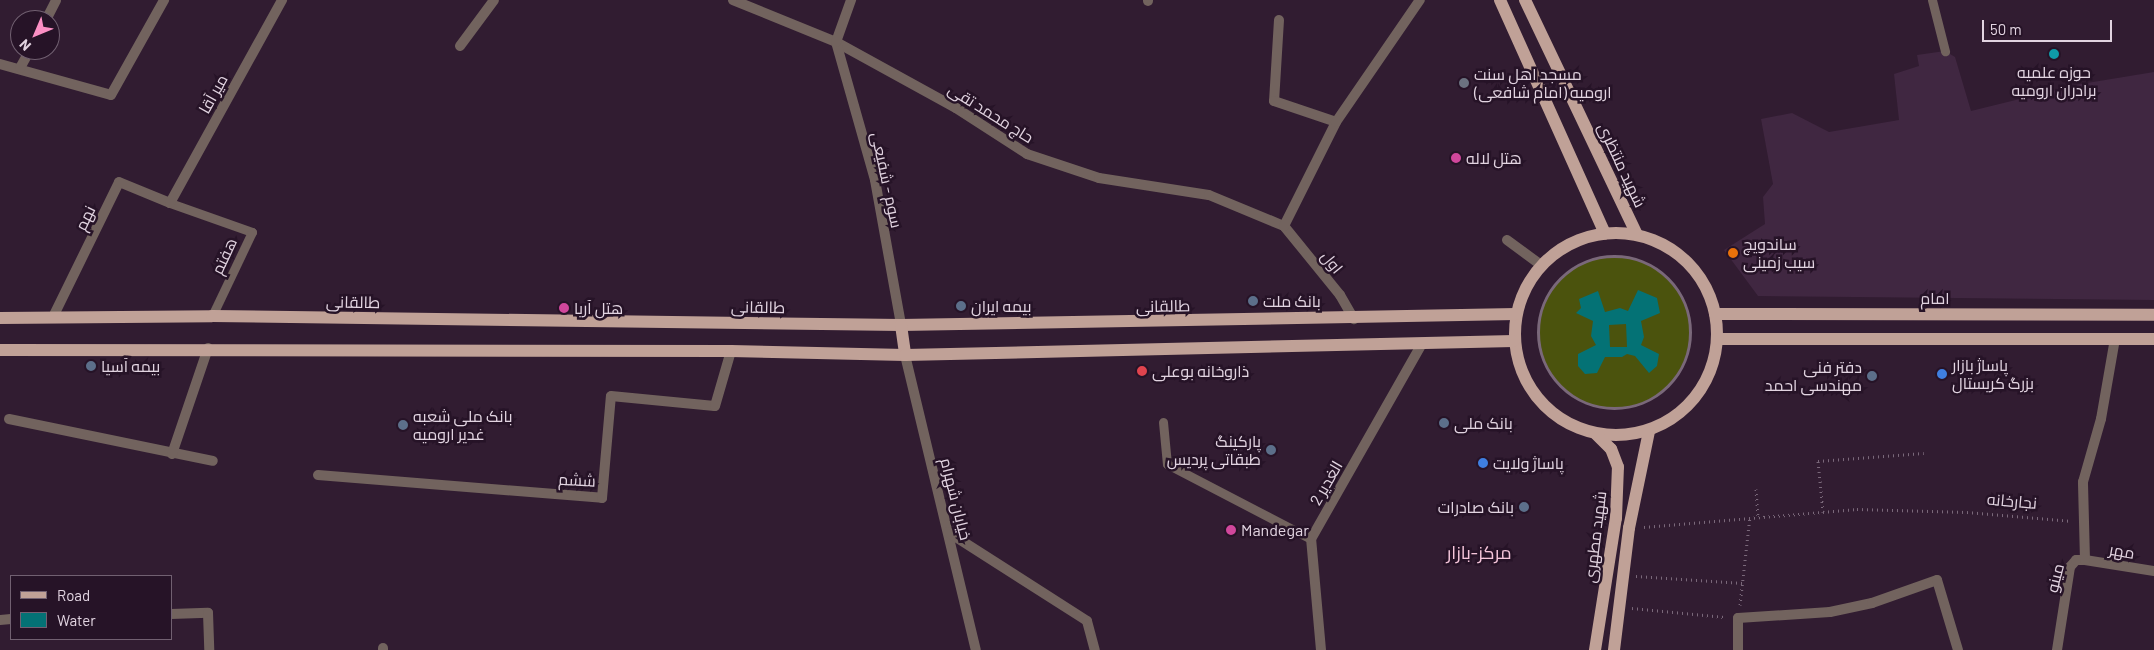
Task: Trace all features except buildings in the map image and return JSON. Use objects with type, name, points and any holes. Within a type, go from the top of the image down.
[{"type":"main road","points":[[1500,0],[1605,234]]},
{"type":"main road","name":"شهید منتظری","points":[[1525,0],[1637,235]]},
{"type":"main road","points":[[1605,234],[1637,235],[1656,242],[1688,263],[1705,287],[1715,314],[1717,339],[1714,363],[1704,385],[1690,405],[1671,420],[1649,431],[1623,436],[1596,434],[1571,426],[1549,411],[1537,397],[1519,367],[1514,341],[1516,314],[1521,296],[1541,265],[1576,241],[1605,234]]},
{"type":"main road","name":"طالقانی","points":[[0,318],[212,316],[901,326],[1354,319],[1516,314]]},
{"type":"main road","name":"امام","points":[[1715,314],[2154,315]]},
{"type":"main road","points":[[901,326],[905,355]]},
{"type":"main road","points":[[1717,339],[2154,339]]},
{"type":"main road","points":[[0,350],[208,348],[731,351],[905,355],[1514,341]]},
{"type":"main road","name":"شهید مطهری","points":[[1614,650],[1629,528],[1649,431]]},
{"type":"main road","name":"شهید مطهری","points":[[1595,650],[1616,518],[1618,467],[1610,449],[1596,434]]},
{"type":"street","points":[[0,64],[20,68],[111,95],[164,0]]},
{"type":"street","name":"میر آقا","points":[[170,203],[282,0]]},
{"type":"street","name":"حاج محمد تقی","points":[[733,0],[836,42],[956,108],[1027,154],[1099,178],[1208,195],[1284,226]]},
{"type":"street","points":[[836,42],[851,0]]},
{"type":"street","points":[[1284,226],[1336,122],[1420,0]]},
{"type":"street","points":[[460,46],[491,1]]},
{"type":"street","points":[[1279,20],[1274,101],[1336,122]]},
{"type":"street","name":"سوم - شفیعی","points":[[836,42],[875,180],[901,326]]},
{"type":"street","points":[[20,68],[24,60]]},
{"type":"street","name":"نهم","points":[[53,317],[119,182],[170,203]]},
{"type":"street","name":"اول","points":[[1284,226],[1340,295],[1354,319]]},
{"type":"street","points":[[1507,240],[1541,265]]},
{"type":"street","points":[[2086,522],[2083,482],[2101,419],[2115,339]]},
{"type":"street","name":"2 الغدیر","points":[[1311,539],[1422,344]]},
{"type":"street","points":[[172,454],[208,348]]},
{"type":"street","name":"ششم","points":[[318,476],[602,498],[611,396],[715,406],[731,351]]},
{"type":"street","name":"خیابان شهرام","points":[[905,355],[976,650]]},
{"type":"street","points":[[9,419],[213,461]]},
{"type":"street","name":"مینو","points":[[2057,650],[2070,567],[2076,560],[2085,560],[2086,522]]},
{"type":"street","points":[[948,532],[1087,621],[1095,650]]},
{"type":"street","points":[[1311,539],[1321,650]]},
{"type":"street","name":"مهر","points":[[2085,560],[2154,571]]},
{"type":"street","points":[[1738,650],[1738,618],[1830,612],[1872,603],[1937,580],[1958,650]]},
{"type":"street","points":[[172,614],[208,613],[209,650]]},
{"type":"lane","points":[[1932,0],[1945,51]]},
{"type":"lane","name":"هفتم","points":[[170,203],[252,232],[212,316]]},
{"type":"lane","points":[[1163,422],[1167,464],[1311,539]]},
{"type":"path","points":[[1604,256],[1627,256],[1649,263],[1669,278],[1684,300],[1689,316],[1688,352],[1680,372],[1665,390],[1632,407],[1612,409],[1586,404],[1573,397],[1547,370],[1539,349],[1539,320],[1551,287],[1566,272],[1584,261],[1604,256]]},
{"type":"path","points":[[1823,512],[1818,461],[1924,453]]},
{"type":"path","points":[[1756,489],[1758,516]]},
{"type":"path","name":"نجارخانه","points":[[1629,528],[1750,516],[1823,512],[1967,512],[2086,522]]},
{"type":"path","points":[[1619,607],[1738,618],[1750,516]]},
{"type":"path","points":[[1623,576],[1743,583]]},
{"type":"shaded area","points":[[1945,51],[1955,57],[1971,111],[2081,84],[2154,72],[2154,300],[1758,296],[1724,250],[1765,224],[1763,197],[1773,184],[1761,119],[1792,113],[1829,132],[1899,120],[1894,74],[1919,66],[1917,55]]},
{"type":"shaded area","points":[[1614,256],[1629,257],[1643,261],[1656,268],[1668,278],[1678,290],[1685,303],[1689,317],[1689,347],[1685,361],[1678,374],[1668,386],[1656,396],[1643,403],[1629,407],[1614,408],[1599,407],[1585,403],[1572,396],[1560,386],[1550,374],[1543,361],[1539,347],[1538,332],[1539,317],[1543,303],[1550,290],[1560,278],[1572,268],[1585,261],[1599,257]]},
{"type":"water","points":[[1638,290],[1657,298],[1660,313],[1641,321],[1644,337],[1641,345],[1659,354],[1657,366],[1649,373],[1635,356],[1627,354],[1622,357],[1605,357],[1597,373],[1585,374],[1578,366],[1578,354],[1596,345],[1591,336],[1593,321],[1576,313],[1581,308],[1579,299],[1598,291],[1605,312],[1620,308],[1628,311]],"holes":[[[1626,324],[1627,347],[1610,347],[1609,325]]]},
{"type":"place","name":"حوزه علمیه برادران ارومیه","points":[[2054,54]]},
{"type":"place","name":"مسجد اهل سنت ارومیه (امام شافعی)","points":[[1464,83]]},
{"type":"place","name":"هتل لاله","points":[[1456,158]]},
{"type":"place","name":"ساندویچ سیب زمینی","points":[[1733,253]]},
{"type":"place","name":"بانک ملت","points":[[1253,301]]},
{"type":"place","name":"بیمه ایران","points":[[961,306]]},
{"type":"place","name":"هتل آریا","points":[[564,308]]},
{"type":"place","name":"بیمه آسیا","points":[[91,366]]},
{"type":"place","name":"ذاروخانه بوعلی","points":[[1142,371]]},
{"type":"place","name":"پاساژ بازار بزرگ کریستال","points":[[1942,374]]},
{"type":"place","name":"دفتر فنی مهندسی احمد","points":[[1872,376]]},
{"type":"place","name":"بانک ملی","points":[[1444,423]]},
{"type":"place","name":"بانک ملی شعبه غدیر ارومیه","points":[[403,425]]},
{"type":"place","name":"پارکینگ طبقاتی پردیس","points":[[1271,450]]},
{"type":"place","name":"پاساژ ولایت","points":[[1483,463]]},
{"type":"place","name":"بانک صادرات","points":[[1524,507]]},
{"type":"place","name":"Mandegar","points":[[1231,530]]},
{"type":"district","name":"مرکز-بازار","points":[[1479,552]]}]
